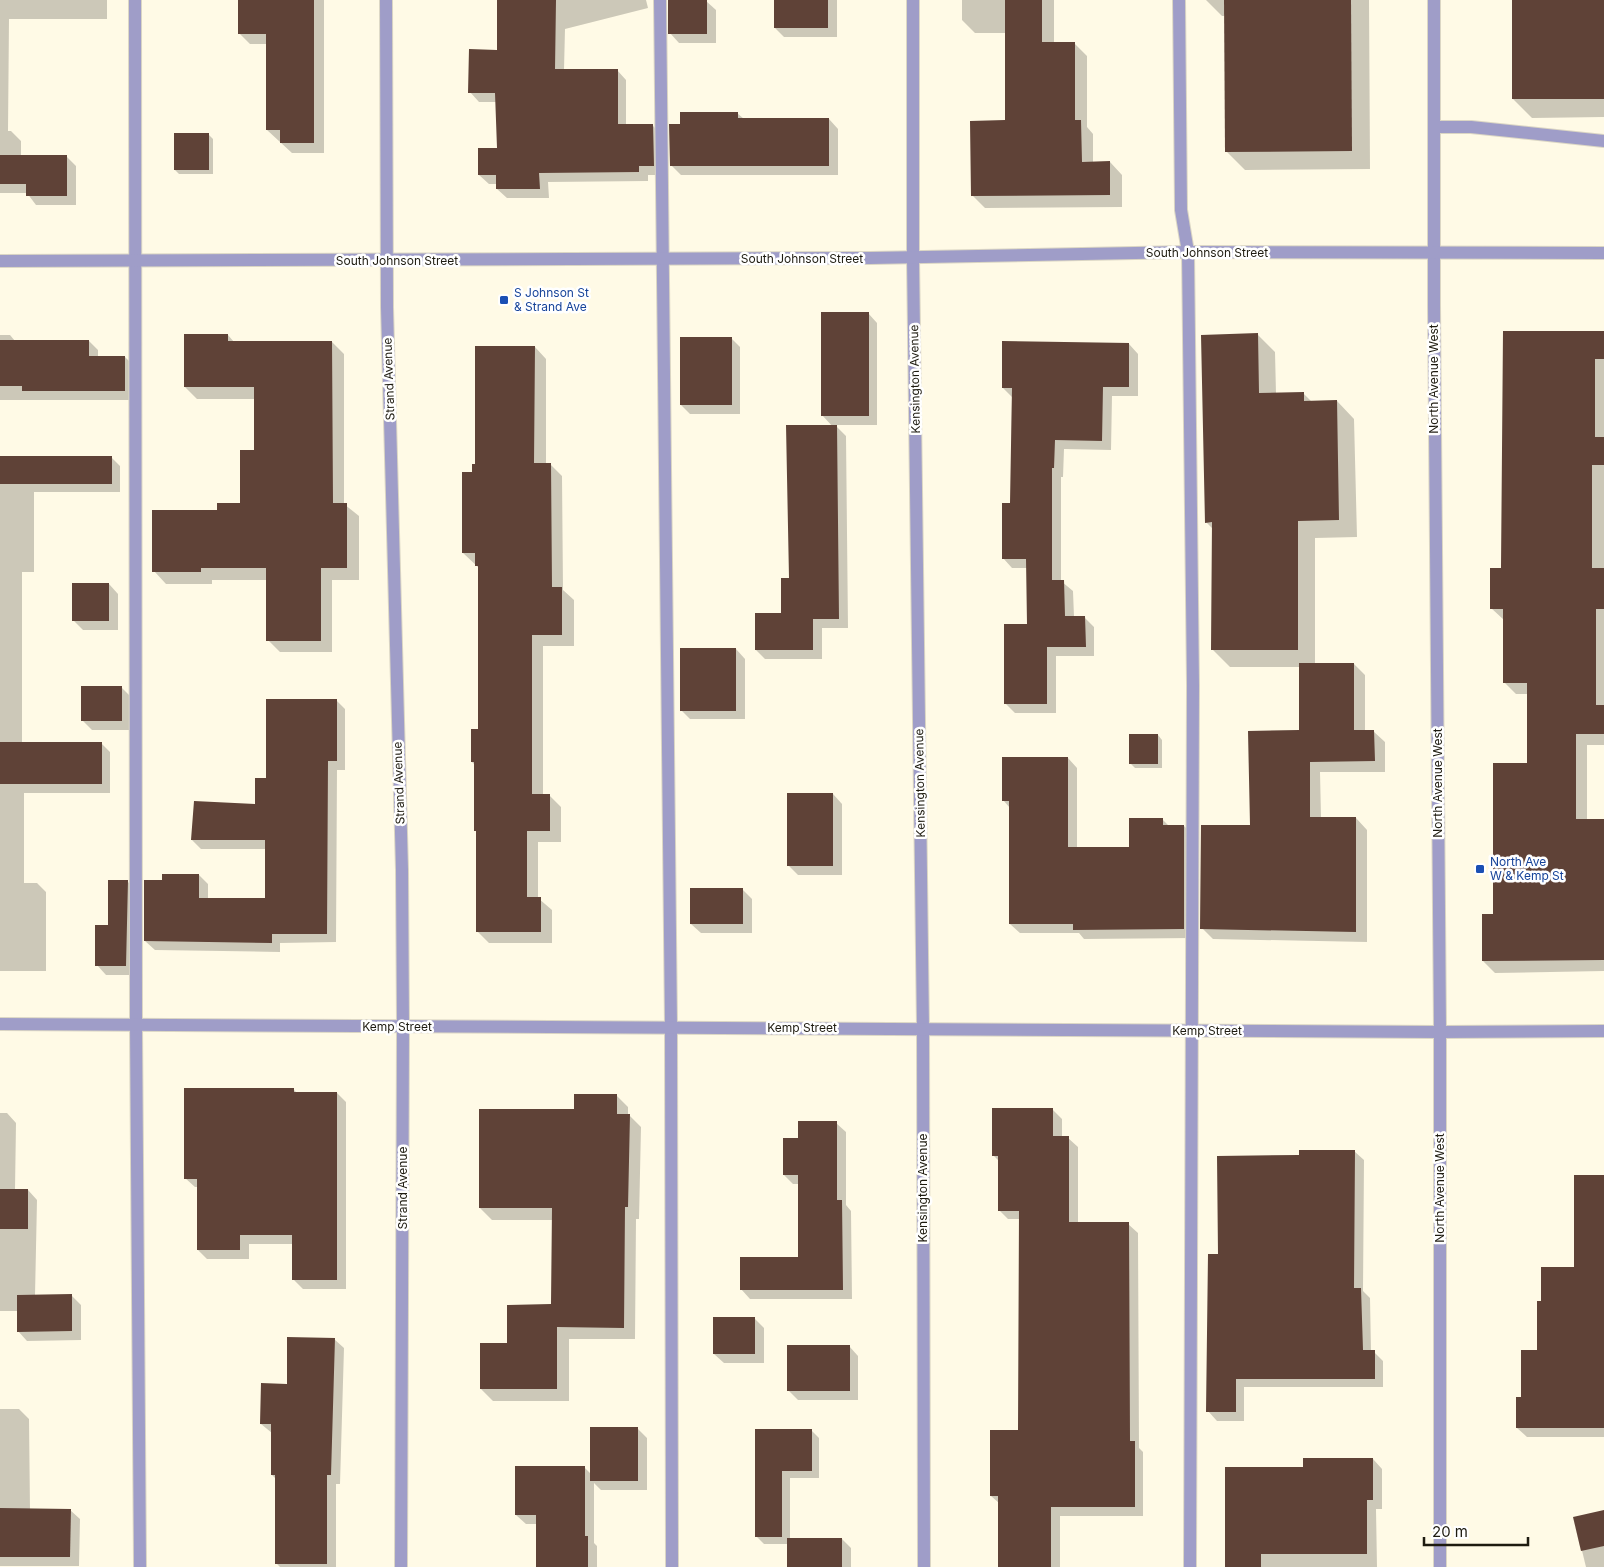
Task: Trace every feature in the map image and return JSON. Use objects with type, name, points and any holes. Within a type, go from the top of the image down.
[{"type":"street","points":[[135,0],[136,1024],[140,1567]]},
{"type":"street","name":"Strand Avenue","points":[[386,0],[387,262],[403,1027],[400,1567]]},
{"type":"street","points":[[660,0],[671,1027],[672,1567]]},
{"type":"street","name":"Kensington Avenue","points":[[914,0],[914,258],[923,1029],[924,1567]]},
{"type":"street","points":[[1179,0],[1181,210],[1188,252],[1193,685],[1190,1030],[1190,1567]]},
{"type":"street","name":"North Avenue West","points":[[1434,0],[1440,1032],[1440,1567]]},
{"type":"street","points":[[1434,127],[1471,127],[1604,141]]},
{"type":"street","name":"South Johnson Street","points":[[0,261],[387,262],[662,260],[914,258],[1188,252],[1604,253]]},
{"type":"street","name":"Kemp Street","points":[[0,1024],[1440,1032],[1604,1031]]},
{"type":"building","points":[[238,0],[314,0],[314,143],[280,143],[280,130],[266,130],[266,34],[238,34]]},
{"type":"building","points":[[497,0],[556,0],[555,69],[618,69],[618,124],[653,124],[654,166],[639,166],[639,172],[539,173],[540,189],[496,189],[496,175],[478,175],[478,148],[497,148],[495,93],[468,93],[469,49],[497,50]]},
{"type":"building","points":[[668,0],[707,0],[707,34],[668,34]]},
{"type":"building","points":[[774,0],[828,0],[828,28],[774,28]]},
{"type":"building","points":[[1005,0],[1042,0],[1042,42],[1075,42],[1075,120],[1081,120],[1082,162],[1110,161],[1110,195],[971,196],[970,121],[1005,120]]},
{"type":"building","points":[[1224,0],[1351,0],[1352,151],[1225,152]]},
{"type":"building","points":[[1512,0],[1604,0],[1604,99],[1512,99]]},
{"type":"building","points":[[680,112],[738,112],[738,118],[829,118],[829,166],[670,166],[669,124],[680,124]]},
{"type":"building","points":[[174,133],[209,133],[209,170],[174,170]]},
{"type":"building","points":[[0,155],[67,155],[67,196],[26,196],[26,184],[0,184]]},
{"type":"building","points":[[821,312],[869,312],[869,416],[821,416]]},
{"type":"building","points":[[1503,331],[1604,331],[1604,359],[1595,359],[1595,437],[1604,437],[1604,465],[1592,465],[1592,568],[1604,568],[1604,609],[1596,609],[1596,705],[1604,705],[1604,734],[1576,734],[1576,819],[1604,819],[1604,960],[1482,961],[1482,914],[1493,914],[1493,763],[1527,763],[1527,683],[1503,683],[1503,609],[1490,609],[1490,568],[1501,568]]},
{"type":"building","points":[[1258,333],[1259,393],[1304,392],[1304,401],[1337,400],[1339,520],[1298,521],[1298,650],[1211,650],[1212,522],[1205,523],[1201,335]]},
{"type":"building","points":[[184,334],[228,334],[228,341],[332,341],[333,503],[347,503],[347,568],[321,568],[321,641],[266,641],[266,568],[201,568],[201,572],[152,572],[152,510],[217,510],[217,503],[240,503],[240,450],[254,450],[254,387],[184,387]]},
{"type":"building","points":[[680,337],[732,337],[732,405],[680,405]]},
{"type":"building","points":[[0,340],[89,340],[89,356],[125,356],[125,391],[22,391],[22,386],[0,386]]},
{"type":"building","points":[[1002,341],[1129,343],[1129,387],[1103,387],[1102,441],[1055,440],[1054,468],[1052,468],[1052,580],[1064,580],[1065,616],[1085,616],[1086,647],[1047,647],[1047,704],[1004,704],[1004,624],[1027,624],[1026,559],[1002,559],[1002,503],[1010,503],[1012,388],[1002,388]]},
{"type":"building","points":[[475,346],[535,346],[534,463],[551,463],[552,587],[562,587],[562,635],[532,635],[532,794],[550,794],[550,831],[527,831],[527,897],[541,897],[541,932],[476,932],[476,831],[474,831],[474,762],[471,762],[471,729],[478,729],[478,566],[475,566],[475,553],[462,553],[462,472],[472,472],[472,464],[475,464]]},
{"type":"building","points":[[786,425],[837,425],[839,619],[813,619],[813,650],[755,650],[755,613],[781,613],[781,578],[789,578]]},
{"type":"building","points":[[0,456],[112,456],[112,484],[0,484]]},
{"type":"building","points":[[72,583],[109,583],[109,621],[72,621]]},
{"type":"building","points":[[680,648],[736,648],[736,711],[680,711]]},
{"type":"building","points":[[1299,663],[1354,663],[1354,730],[1374,730],[1375,761],[1310,762],[1310,817],[1356,817],[1356,932],[1200,929],[1201,825],[1250,825],[1248,731],[1299,730]]},
{"type":"building","points":[[81,686],[122,686],[122,721],[81,721]]},
{"type":"building","points":[[266,699],[337,699],[337,761],[328,761],[327,934],[272,934],[272,943],[144,941],[144,880],[162,880],[162,874],[199,874],[199,898],[265,898],[265,840],[191,840],[194,801],[255,804],[255,778],[266,778]]},
{"type":"building","points":[[1129,734],[1158,734],[1158,764],[1129,764]]},
{"type":"building","points":[[0,742],[102,742],[102,784],[0,784]]},
{"type":"building","points":[[1002,757],[1068,757],[1068,847],[1129,847],[1129,818],[1163,818],[1163,825],[1184,825],[1184,929],[1073,930],[1073,924],[1009,924],[1009,801],[1002,801]]},
{"type":"building","points":[[787,793],[833,793],[833,866],[787,866]]},
{"type":"building","points":[[108,880],[128,880],[126,966],[95,966],[95,925],[108,925]]},
{"type":"building","points":[[690,888],[743,888],[743,924],[690,924]]},
{"type":"building","points":[[184,1088],[294,1088],[294,1092],[337,1092],[337,1280],[292,1280],[292,1235],[240,1235],[240,1250],[197,1250],[197,1179],[184,1179]]},
{"type":"building","points":[[574,1094],[617,1094],[617,1114],[630,1114],[628,1207],[625,1207],[624,1328],[557,1327],[557,1389],[480,1389],[480,1343],[507,1343],[507,1305],[551,1304],[552,1208],[479,1208],[479,1109],[574,1109]]},
{"type":"building","points":[[992,1108],[1053,1108],[1053,1136],[1069,1136],[1069,1222],[1129,1222],[1130,1441],[1135,1441],[1135,1507],[1051,1507],[1051,1567],[998,1567],[998,1496],[990,1496],[990,1430],[1018,1430],[1019,1211],[998,1211],[998,1156],[992,1156]]},
{"type":"building","points":[[798,1121],[837,1121],[837,1200],[842,1200],[843,1290],[740,1290],[740,1257],[798,1257],[798,1175],[783,1175],[783,1138],[798,1138]]},
{"type":"building","points":[[1299,1150],[1355,1150],[1354,1288],[1361,1288],[1363,1350],[1375,1350],[1375,1379],[1236,1379],[1236,1412],[1206,1412],[1208,1254],[1218,1254],[1217,1156],[1299,1155]]},
{"type":"building","points":[[1574,1175],[1604,1175],[1604,1428],[1516,1428],[1516,1397],[1521,1397],[1521,1350],[1537,1350],[1537,1301],[1541,1301],[1541,1267],[1574,1267]]},
{"type":"building","points":[[0,1189],[28,1189],[28,1229],[0,1229]]},
{"type":"building","points":[[72,1294],[72,1331],[17,1332],[17,1295]]},
{"type":"building","points":[[713,1317],[755,1317],[755,1354],[713,1354]]},
{"type":"building","points":[[287,1337],[335,1338],[331,1475],[327,1475],[327,1564],[275,1564],[275,1475],[271,1475],[271,1424],[260,1424],[261,1383],[287,1384]]},
{"type":"building","points":[[787,1345],[850,1345],[850,1391],[787,1391]]},
{"type":"building","points":[[590,1427],[638,1427],[638,1481],[590,1481]]},
{"type":"building","points":[[755,1429],[812,1429],[812,1471],[782,1471],[782,1537],[755,1537]]},
{"type":"building","points":[[1303,1458],[1373,1458],[1373,1500],[1367,1500],[1367,1554],[1261,1554],[1261,1567],[1225,1567],[1225,1467],[1303,1467]]},
{"type":"building","points":[[515,1466],[585,1466],[585,1536],[588,1536],[588,1567],[536,1567],[536,1515],[515,1515]]},
{"type":"building","points":[[0,1508],[71,1509],[70,1557],[0,1557]]},
{"type":"building","points":[[1604,1510],[1604,1546],[1581,1551],[1573,1517]]},
{"type":"building","points":[[787,1538],[842,1538],[842,1567],[787,1567]]},
{"type":"place","name":"S Johnson St & Strand Ave","points":[[504,300]]},
{"type":"place","name":"North Ave W & Kemp St","points":[[1480,869]]}]
